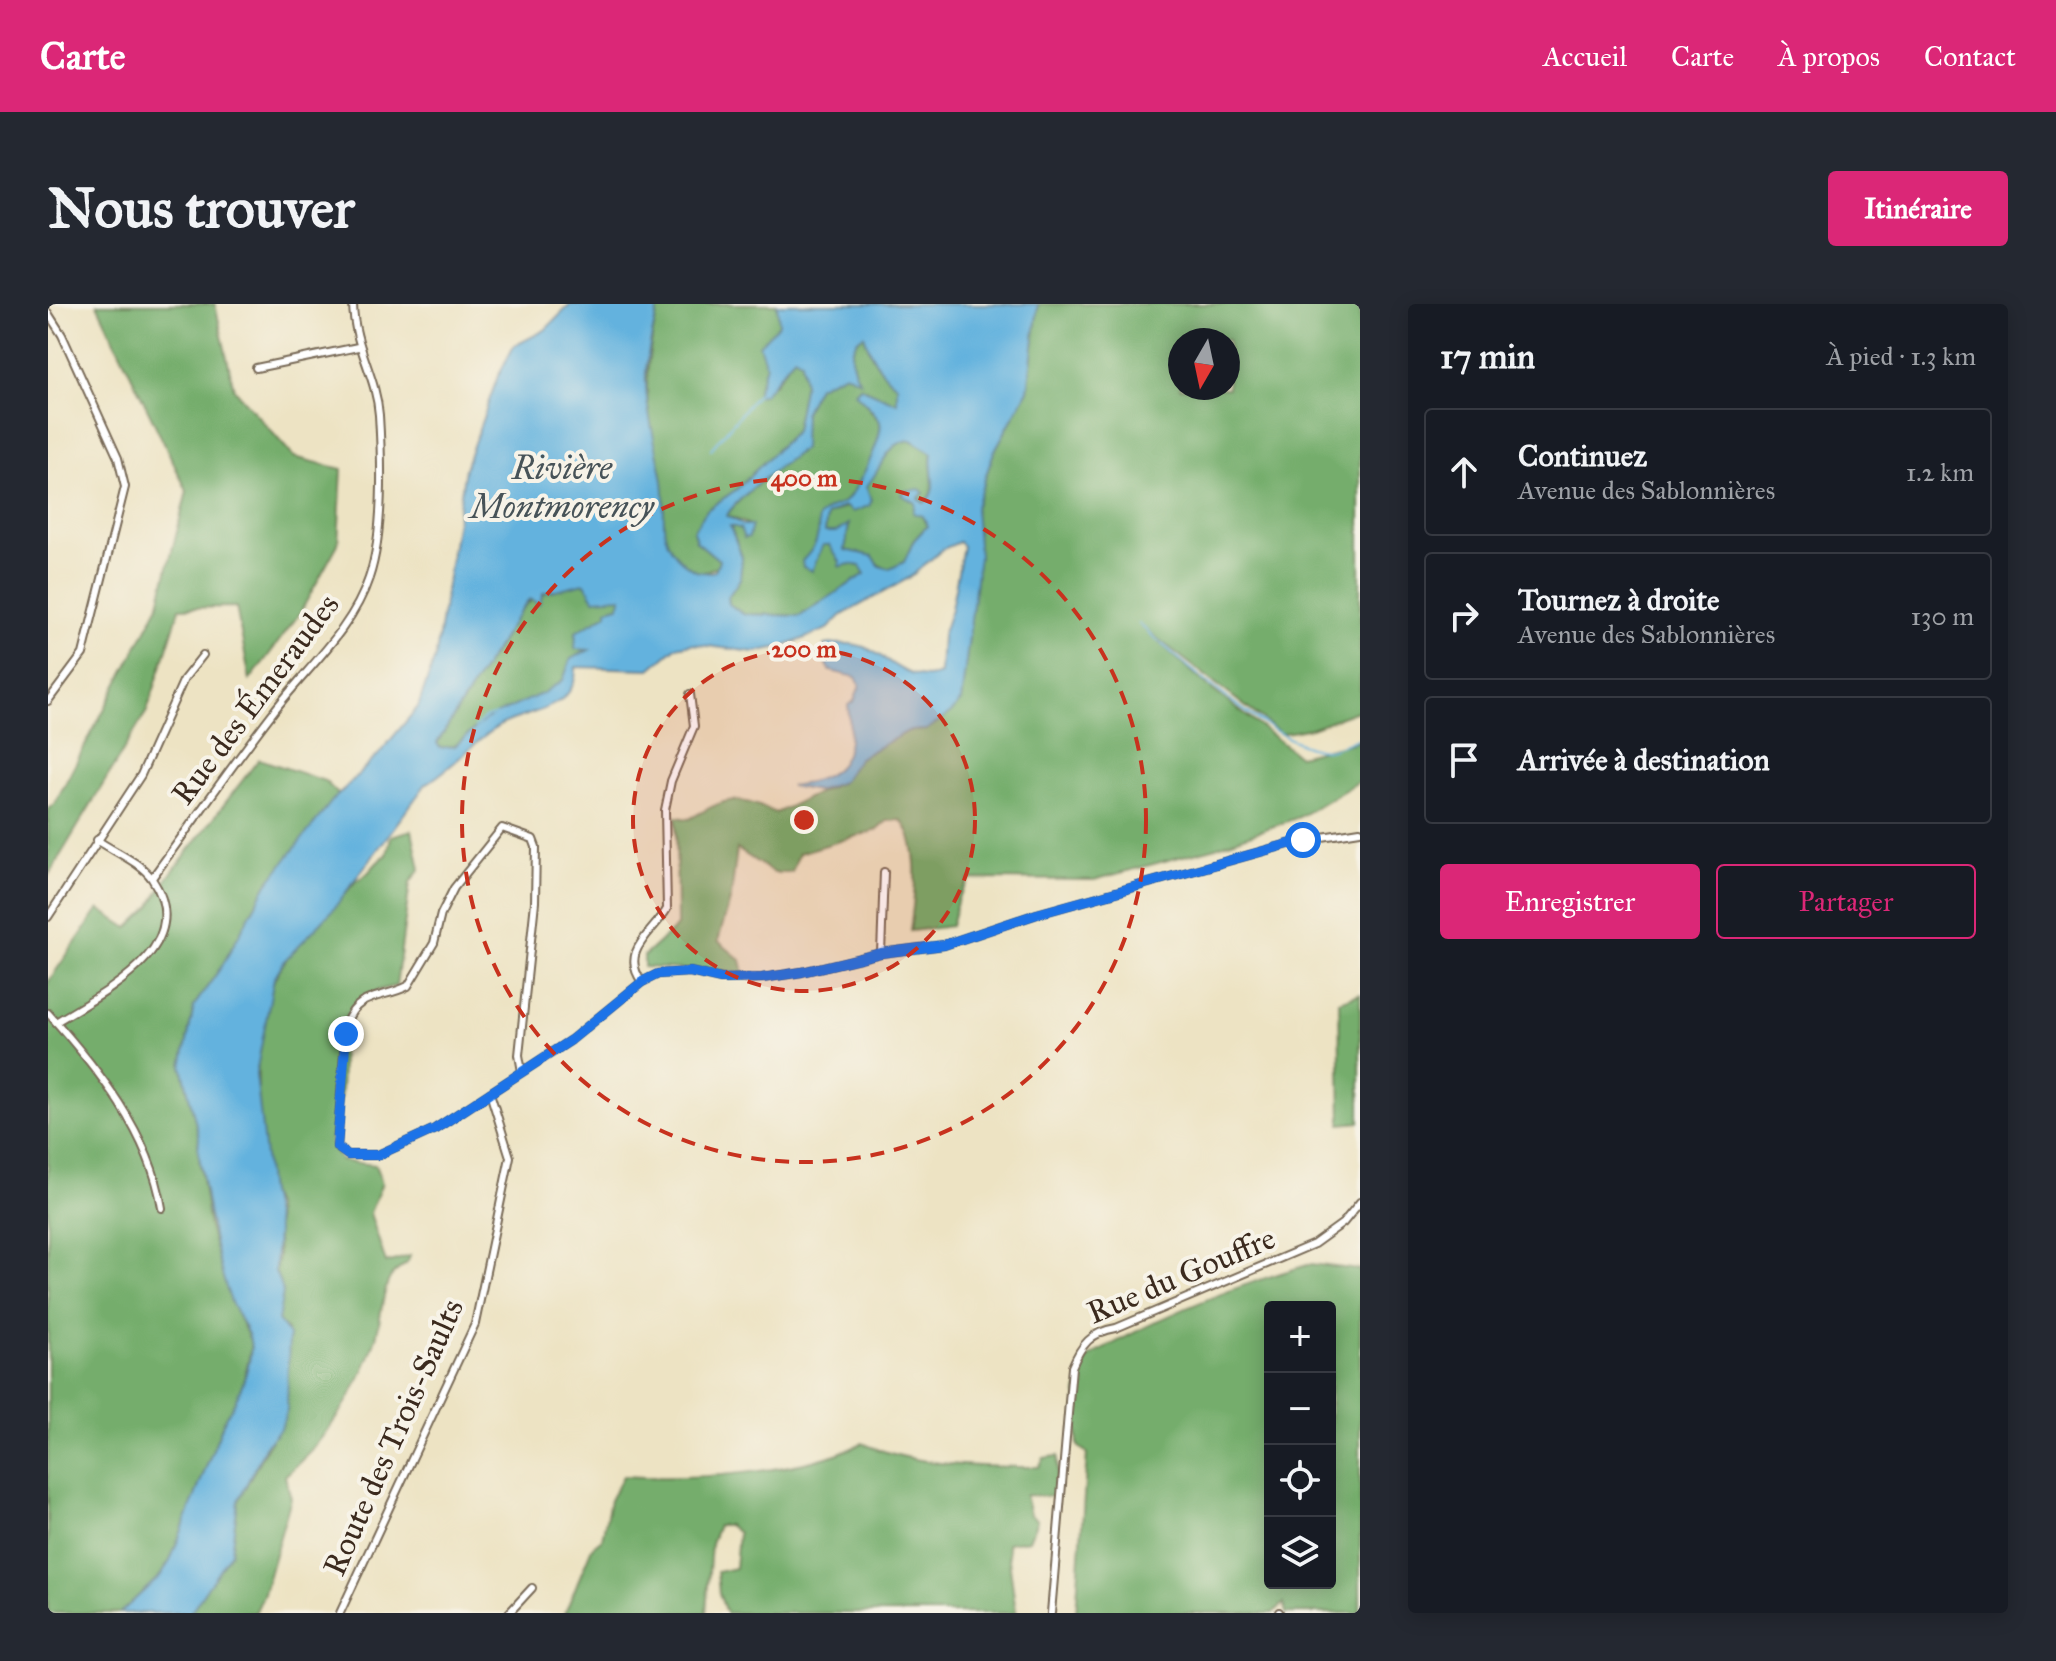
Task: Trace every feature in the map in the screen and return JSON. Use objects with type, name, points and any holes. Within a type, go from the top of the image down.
[{"type":"street","name":"Rue des Émeraudes","points":[[152,878],[274,711],[355,611],[368,582],[377,546],[379,416],[376,393],[358,347],[353,304]]},
{"type":"street","points":[[48,313],[118,458],[125,487],[83,654],[49,699]]},
{"type":"street","points":[[256,368],[358,347]]},
{"type":"street","points":[[48,917],[141,775],[184,679],[203,655]]},
{"type":"street","points":[[642,982],[635,970],[638,942],[667,909],[665,810],[671,781],[694,726],[690,694]]},
{"type":"street","points":[[522,1072],[519,1055],[535,902],[536,847],[533,839],[502,828],[454,888],[441,914],[434,943],[408,986],[369,996],[350,1013],[346,1024],[343,1104],[336,1127],[337,1147],[348,1155],[378,1155],[435,1129],[522,1072],[597,1021],[642,982],[674,972],[721,979],[762,978],[881,953],[944,945],[1037,914],[1289,844],[1360,831]]},
{"type":"street","points":[[56,1022],[131,972],[155,949],[163,933],[165,916],[152,878],[97,840]]},
{"type":"street","points":[[881,953],[884,872]]},
{"type":"street","points":[[48,1013],[117,1102],[146,1148],[157,1175],[162,1208]]},
{"type":"street","name":"Route des Trois-Saults","points":[[340,1613],[475,1324],[510,1157],[490,1093]]},
{"type":"street","name":"Rue du Gouffre","points":[[1051,1613],[1072,1367],[1078,1351],[1101,1331],[1116,1328],[1314,1244],[1343,1223],[1360,1202]]},
{"type":"street","points":[[509,1613],[532,1588]]},
{"type":"green space","points":[[97,304],[215,304],[234,389],[294,457],[342,469],[338,544],[300,613],[250,680],[236,607],[180,608],[147,711],[48,876],[48,809],[55,803],[158,607],[187,491]]},
{"type":"green space","points":[[659,304],[777,304],[780,324],[757,392],[774,384],[794,357],[801,361],[804,383],[795,431],[737,489],[707,510],[696,541],[719,560],[719,566],[700,573],[673,555],[664,540],[662,478],[647,394],[650,350]]},
{"type":"green space","points":[[1038,304],[1360,304],[1360,710],[1311,728],[1281,734],[1140,625],[1209,687],[1299,756],[1360,741],[1360,781],[1299,817],[1213,848],[1094,880],[970,879],[958,898],[951,926],[910,931],[915,859],[908,831],[901,820],[887,821],[877,830],[799,853],[792,872],[774,873],[737,849],[731,897],[718,941],[741,960],[744,973],[644,967],[644,956],[677,926],[676,817],[689,819],[713,806],[731,801],[750,803],[776,813],[841,782],[859,758],[908,731],[926,730],[961,701],[977,570],[975,508],[994,452],[1028,390]]},
{"type":"green space","points":[[864,335],[876,363],[897,385],[897,404],[861,387],[856,392],[880,422],[881,438],[858,487],[844,502],[819,518],[820,534],[813,550],[816,558],[823,545],[829,545],[841,562],[861,566],[865,574],[800,616],[743,614],[729,604],[728,597],[740,579],[742,557],[730,525],[740,528],[748,524],[727,516],[749,491],[802,449],[804,412],[818,386],[845,373],[858,380],[852,362],[853,349]]},
{"type":"green space","points":[[911,440],[932,453],[933,486],[928,498],[923,503],[918,498],[903,495],[915,503],[927,526],[914,540],[904,562],[890,570],[845,550],[849,525],[836,532],[825,532],[827,515],[869,497],[865,487],[897,441]]},
{"type":"green space","points":[[586,582],[622,597],[619,606],[607,609],[607,614],[576,632],[591,649],[571,659],[563,680],[543,694],[486,719],[455,746],[440,748],[437,743],[519,612],[541,595]]},
{"type":"green space","points":[[259,759],[325,781],[339,795],[267,884],[222,966],[194,1006],[182,1066],[199,1137],[198,1150],[209,1227],[231,1301],[251,1342],[239,1400],[226,1416],[170,1561],[160,1576],[120,1613],[48,1613],[48,982],[99,909],[128,928],[150,907],[166,880]]},
{"type":"green space","points":[[412,830],[420,869],[410,883],[396,986],[372,993],[356,1003],[347,1015],[343,1030],[339,1106],[330,1143],[341,1161],[375,1165],[382,1183],[370,1213],[386,1263],[410,1256],[388,1283],[376,1338],[351,1395],[315,1446],[285,1476],[291,1498],[263,1596],[255,1613],[190,1613],[231,1552],[238,1501],[287,1409],[287,1330],[277,1322],[283,1292],[275,1271],[278,1256],[275,1208],[269,1193],[259,1107],[259,1045],[263,1016],[271,988],[291,953],[356,881],[387,855],[391,836]]},
{"type":"green space","points":[[1360,994],[1360,1122],[1341,1124],[1339,1001]]},
{"type":"green space","points":[[1311,1264],[1359,1270],[1360,1613],[1286,1613],[1284,1603],[1273,1613],[1076,1613],[1087,1453],[1078,1446],[1077,1401],[1083,1368],[1088,1358],[1114,1343],[1224,1293]]},
{"type":"green space","points":[[862,1443],[905,1457],[972,1466],[1039,1467],[1044,1458],[1058,1456],[1057,1497],[1025,1495],[1030,1515],[1037,1520],[1029,1540],[1007,1543],[1016,1613],[726,1613],[719,1593],[717,1572],[735,1568],[738,1533],[728,1525],[718,1525],[711,1544],[706,1613],[565,1613],[592,1547],[602,1539],[610,1500],[623,1476],[746,1473],[809,1462]]},
{"type":"water","name":"Rivière Montmorency","points":[[571,304],[659,304],[648,354],[646,385],[663,481],[665,533],[673,552],[682,561],[693,570],[705,572],[715,571],[719,560],[696,541],[693,531],[707,510],[737,489],[795,431],[804,383],[801,361],[794,357],[764,394],[758,396],[757,392],[766,365],[759,345],[779,324],[777,304],[1038,304],[1028,390],[994,452],[975,508],[979,556],[961,701],[951,713],[926,730],[908,731],[859,758],[842,782],[817,791],[790,786],[823,778],[834,771],[847,752],[848,705],[854,701],[860,685],[856,677],[830,671],[825,659],[825,645],[860,646],[909,673],[929,677],[940,674],[942,636],[951,609],[963,546],[959,542],[943,549],[909,578],[842,615],[828,629],[785,646],[754,652],[692,644],[676,647],[650,669],[576,667],[574,682],[559,701],[499,726],[426,784],[332,911],[284,961],[274,978],[256,1074],[269,1193],[277,1230],[275,1271],[283,1292],[278,1321],[289,1335],[287,1410],[281,1428],[267,1443],[238,1501],[231,1552],[190,1613],[120,1613],[160,1576],[170,1561],[226,1416],[239,1391],[251,1349],[249,1336],[231,1302],[215,1246],[198,1150],[199,1137],[182,1066],[194,1006],[222,966],[267,884],[332,801],[379,754],[418,707],[436,655],[465,468],[498,376],[514,346],[545,330]],"holes":[[[864,335],[877,363],[897,385],[897,403],[860,387],[855,393],[880,422],[878,439],[862,477],[849,497],[818,518],[816,541],[802,561],[803,567],[812,571],[823,545],[829,545],[840,567],[850,564],[860,566],[865,574],[800,616],[743,614],[729,604],[728,597],[740,579],[742,557],[730,526],[740,528],[744,538],[749,537],[752,525],[743,525],[727,516],[749,492],[803,449],[804,412],[818,386],[845,373],[860,381],[854,369],[852,350]],[[911,440],[932,453],[933,486],[924,503],[918,498],[924,493],[920,489],[905,491],[902,495],[915,503],[913,513],[923,516],[927,526],[914,540],[904,562],[890,569],[879,566],[873,556],[845,550],[849,524],[836,532],[825,532],[827,515],[844,506],[853,512],[869,506],[872,500],[866,487],[890,451]],[[585,583],[594,599],[622,597],[619,606],[607,609],[607,614],[576,632],[575,649],[589,650],[571,659],[563,680],[543,693],[486,719],[455,746],[440,748],[437,743],[519,612],[530,599],[539,604],[543,593]]]},
{"type":"waterway","points":[[711,449],[758,393]]},
{"type":"waterway","points":[[1139,624],[1228,699],[1281,734],[1325,750],[1360,738]]},
{"type":"waterway","points":[[475,728],[486,717],[496,715]]},
{"type":"route","points":[[346,1034],[343,1104],[336,1127],[337,1147],[348,1155],[378,1155],[435,1129],[571,1040],[642,982],[658,974],[690,972],[721,979],[762,978],[881,953],[944,945],[1037,914],[1303,840]]}]
